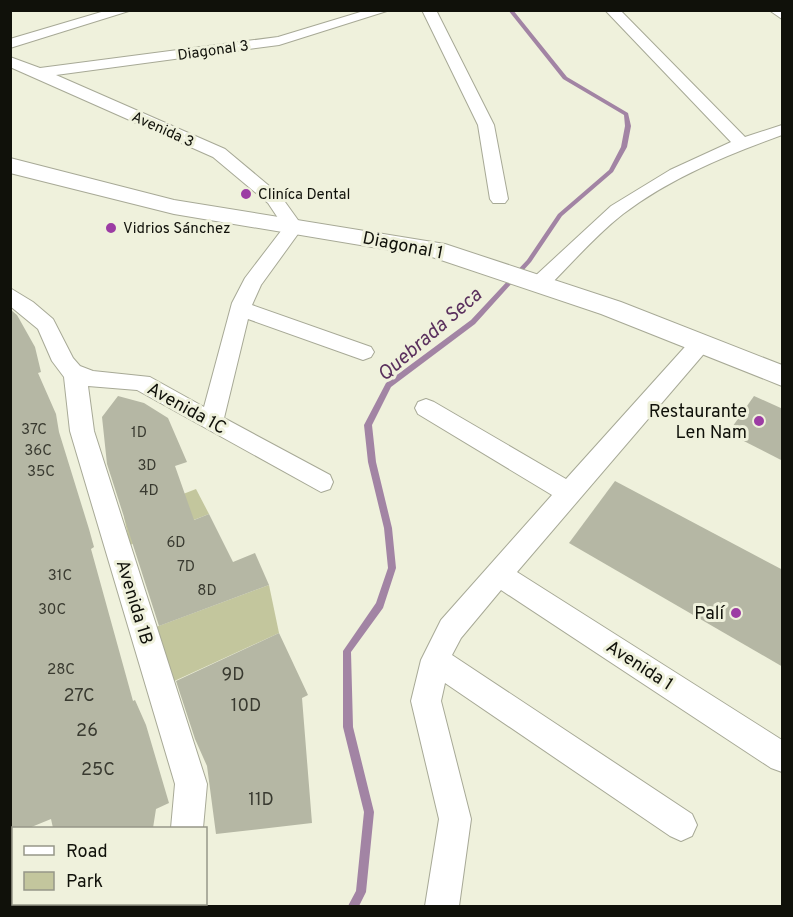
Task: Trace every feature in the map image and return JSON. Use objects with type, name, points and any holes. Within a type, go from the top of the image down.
[{"type":"main road","name":"Diagonal 1","points":[[10,165],[48,177],[174,207],[392,241],[486,265],[534,281],[783,376]]},
{"type":"street","points":[[10,44],[125,10]]},
{"type":"street","name":"Diagonal 3","points":[[10,77],[279,40],[365,13],[383,10]]},
{"type":"street","points":[[429,10],[486,125],[499,199]]},
{"type":"street","points":[[612,10],[741,143]]},
{"type":"street","points":[[776,10],[783,15]]},
{"type":"street","name":"Avenida 3","points":[[10,61],[219,153],[274,199],[294,227]]},
{"type":"street","points":[[534,281],[616,211],[676,172],[741,143],[783,130]]},
{"type":"street","points":[[212,422],[240,308],[252,283],[294,227]]},
{"type":"street","points":[[10,295],[49,328],[64,363],[75,375]]},
{"type":"street","points":[[240,308],[363,352]]},
{"type":"street","points":[[442,906],[455,819],[426,701],[435,660],[451,629],[700,344]]},
{"type":"street","name":"Avenida 1C","points":[[75,375],[96,380],[123,379],[142,383],[321,482]]},
{"type":"street","name":"Avenida 1B","points":[[75,375],[82,431],[191,784],[187,827]]},
{"type":"street","points":[[426,408],[569,493]]},
{"type":"street","name":"Avenida 1","points":[[498,574],[783,757]]},
{"type":"street","points":[[435,660],[681,825]]},
{"type":"green space","points":[[196,489],[209,514],[130,545],[124,517]]},
{"type":"green space","points":[[269,585],[279,633],[170,683],[156,627]]},
{"type":"green space","points":[[12,836],[12,905],[72,906],[11,906],[10,837]]},
{"type":"building","points":[[10,309],[17,315],[35,347],[41,372],[38,373],[56,414],[59,432],[94,547],[91,549],[133,701],[135,700],[146,725],[169,803],[156,809],[153,827],[53,827],[51,819],[31,827],[10,828]]},
{"type":"building","points":[[118,396],[144,403],[168,418],[187,462],[175,466],[194,520],[209,514],[233,562],[255,553],[269,585],[159,626],[107,464],[102,417]]},
{"type":"building","name":"Restaurante Len Nam","points":[[754,396],[783,409],[783,461],[728,433]]},
{"type":"building","name":"Palí","points":[[615,481],[783,570],[783,667],[569,543]]},
{"type":"building","points":[[279,633],[308,695],[302,698],[312,823],[216,834],[207,766],[195,739],[176,681]]},
{"type":"waterway","name":"Quebrada Seca","points":[[353,906],[361,892],[369,812],[348,727],[347,651],[380,605],[392,568],[388,528],[372,462],[368,425],[388,385],[473,322],[529,261],[560,215],[611,171],[624,147],[628,126],[626,114],[565,78],[510,10]]},
{"type":"place","name":"Cliníca Dental","points":[[246,194]]},
{"type":"place","name":"Vidrios Sánchez","points":[[111,228]]},
{"type":"place","name":"Restaurante Len Nam","points":[[759,421]]},
{"type":"place","name":"Palí","points":[[736,613]]}]
